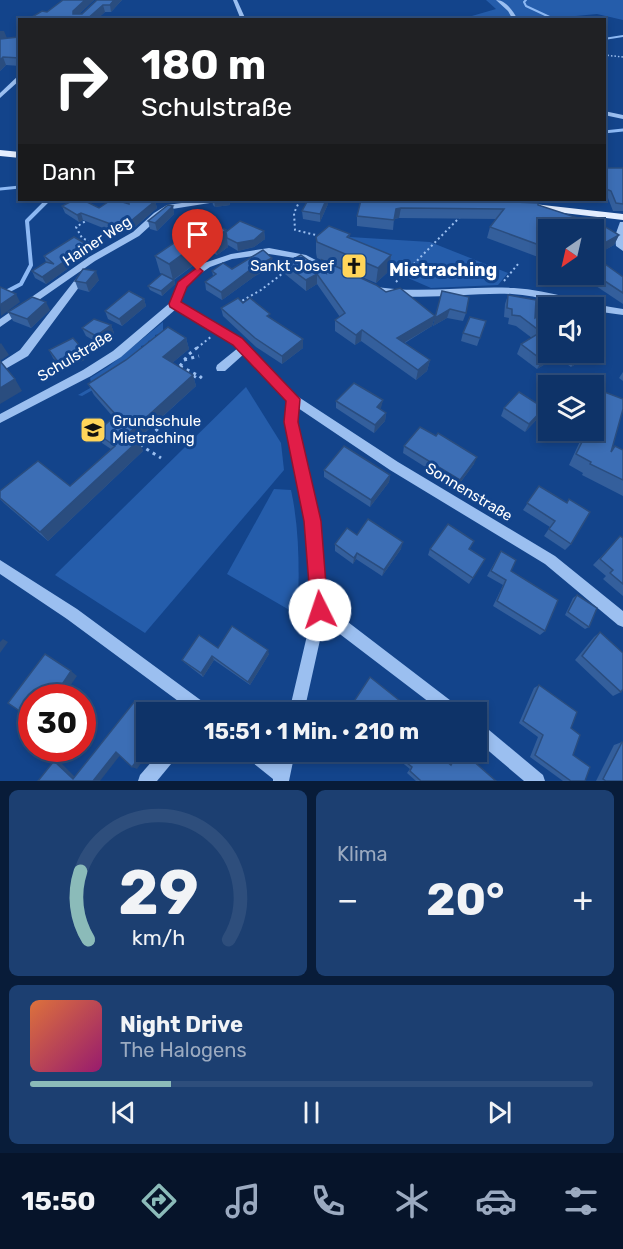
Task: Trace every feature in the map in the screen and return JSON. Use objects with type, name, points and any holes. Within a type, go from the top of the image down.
[{"type":"main road","points":[[0,153],[18,155]]},
{"type":"main road","points":[[522,206],[623,217]]},
{"type":"street","points":[[235,0],[243,18]]},
{"type":"street","points":[[498,0],[510,10],[515,18]]},
{"type":"street","points":[[0,96],[18,78]]},
{"type":"street","points":[[606,113],[623,117]]},
{"type":"street","name":"Hainer Weg","points":[[0,324],[92,259],[136,234],[157,215],[170,207],[209,201]]},
{"type":"street","points":[[623,224],[620,246],[623,248]]},
{"type":"street","name":"Schulstraße","points":[[0,419],[87,373],[117,354],[175,304],[182,285],[198,271],[219,260],[257,252],[280,252],[303,257],[342,276]]},
{"type":"street","points":[[0,368],[24,353],[88,269],[92,259]]},
{"type":"street","points":[[361,285],[393,292],[514,291],[552,297]]},
{"type":"street","name":"Sonnenstraße","points":[[175,304],[238,342],[293,399],[394,466],[550,560],[623,620]]},
{"type":"street","points":[[604,309],[623,312]]},
{"type":"street","points":[[221,368],[244,349]]},
{"type":"street","points":[[293,399],[291,422],[312,521],[320,610],[298,702]]},
{"type":"street","points":[[0,566],[72,614],[189,702]]},
{"type":"street","points":[[320,610],[441,702]]},
{"type":"street","points":[[487,739],[537,781]]},
{"type":"street","points":[[147,781],[162,762]]},
{"type":"street","points":[[264,762],[281,778]]},
{"type":"street","points":[[281,778],[284,762]]},
{"type":"path","points":[[606,55],[623,57]]},
{"type":"path","points":[[300,201],[294,213],[295,230],[329,238]]},
{"type":"path","points":[[401,277],[460,219],[459,211]]},
{"type":"path","points":[[96,214],[76,227],[82,238],[107,250]]},
{"type":"path","points":[[384,264],[404,273]]},
{"type":"path","points":[[509,273],[518,264]]},
{"type":"path","points":[[232,307],[285,272]]},
{"type":"path","points":[[175,371],[184,360],[220,330]]},
{"type":"path","points":[[184,360],[200,356]]},
{"type":"path","points":[[180,366],[201,378],[184,373],[197,381],[195,383]]},
{"type":"path","points":[[133,452],[174,414]]},
{"type":"path","points":[[140,445],[161,458]]},
{"type":"shaded area","points":[[486,0],[623,0],[623,20],[597,14],[566,18],[501,18],[500,16],[465,18],[496,9]]},
{"type":"shaded area","points":[[334,236],[430,242],[508,273],[498,285],[431,288],[348,252]]},
{"type":"shaded area","points":[[163,322],[163,333],[155,335],[155,339],[148,341],[149,344],[141,346],[142,351],[125,372],[82,396],[78,395],[92,387],[90,378],[109,366]]},
{"type":"shaded area","points":[[246,387],[281,443],[284,470],[145,633],[55,575]]},
{"type":"shaded area","points":[[274,489],[291,490],[294,505],[299,568],[298,615],[227,574]]},
{"type":"building","points":[[63,0],[85,0],[73,11],[73,14],[82,14],[97,0],[114,0],[110,5],[103,5],[88,18],[30,18],[42,11],[47,12]]},
{"type":"building","points":[[18,37],[18,58],[3,57],[0,60],[0,39]]},
{"type":"building","points":[[606,168],[623,168],[623,204],[616,203],[611,191],[606,189]]},
{"type":"building","points":[[72,201],[85,201],[99,208],[110,201],[129,204],[129,201],[155,201],[126,225],[118,222],[116,226],[81,213],[77,215],[62,206]]},
{"type":"building","points":[[307,201],[326,201],[320,214],[302,211]]},
{"type":"building","points":[[361,201],[538,203],[538,205],[581,219],[538,219],[538,245],[490,227],[504,209],[401,208],[396,209],[394,220],[357,216]]},
{"type":"building","points":[[168,205],[173,206],[155,223],[148,221]]},
{"type":"building","points":[[202,218],[226,230],[214,239],[208,236],[169,264],[155,256],[184,236],[178,233]]},
{"type":"building","points":[[240,221],[264,231],[254,240],[237,243],[227,238],[226,232]]},
{"type":"building","points":[[329,226],[350,234],[347,237],[391,255],[378,268],[317,242],[316,237]]},
{"type":"building","points":[[604,226],[619,235],[604,243]]},
{"type":"building","points":[[74,237],[88,245],[42,277],[32,271],[46,262],[54,264],[44,256]]},
{"type":"building","points":[[263,250],[272,258],[254,267],[221,292],[205,282],[216,274],[212,271],[223,263],[232,269]]},
{"type":"building","points":[[301,255],[326,273],[322,260],[386,292],[400,288],[435,316],[397,338],[430,360],[418,370],[362,330],[356,335],[335,320],[345,313],[317,274],[306,280],[284,264]]},
{"type":"building","points":[[604,263],[623,277],[623,293],[604,281]]},
{"type":"building","points":[[83,269],[96,271],[86,283],[75,281]]},
{"type":"building","points":[[162,274],[174,280],[161,291],[148,286]]},
{"type":"building","points":[[0,287],[16,294],[0,305]]},
{"type":"building","points":[[129,291],[144,299],[119,319],[105,311]]},
{"type":"building","points":[[442,291],[469,297],[466,313],[450,309],[435,318]]},
{"type":"building","points":[[508,295],[536,300],[535,318],[538,316],[538,330],[520,316],[512,315],[512,309],[507,308]]},
{"type":"building","points":[[32,297],[46,302],[27,319],[8,312]]},
{"type":"building","points":[[238,298],[243,303],[250,298],[270,314],[267,316],[303,339],[282,356],[255,338],[221,308]]},
{"type":"building","points":[[470,317],[486,321],[480,338],[463,333]]},
{"type":"building","points":[[94,319],[111,325],[96,336],[82,328]]},
{"type":"building","points":[[168,327],[186,338],[163,357],[193,375],[129,433],[139,440],[40,532],[0,498],[0,491],[38,461],[70,486],[115,446],[96,433],[116,415],[88,384],[126,360]]},
{"type":"building","points":[[538,334],[538,357],[521,344]]},
{"type":"building","points":[[73,338],[80,346],[80,351],[58,362],[49,350]]},
{"type":"building","points":[[0,361],[15,379],[0,388]]},
{"type":"building","points":[[354,383],[383,400],[377,407],[386,413],[375,425],[336,401]]},
{"type":"building","points":[[519,392],[538,404],[538,414],[529,424],[504,408]]},
{"type":"building","points":[[604,392],[623,399],[623,409],[611,452],[615,446],[623,450],[623,480],[590,464],[591,462],[576,454],[582,441],[604,441]]},
{"type":"building","points":[[420,427],[436,436],[438,433],[477,457],[460,480],[404,446]]},
{"type":"building","points":[[344,446],[390,475],[371,500],[324,470]]},
{"type":"building","points":[[539,486],[567,503],[569,499],[590,512],[571,544],[549,529],[555,521],[527,503]]},
{"type":"building","points":[[368,519],[403,542],[384,570],[357,553],[354,558],[335,544],[347,528],[357,535]]},
{"type":"building","points":[[448,524],[474,541],[469,549],[485,559],[473,578],[430,549]]},
{"type":"building","points":[[620,536],[623,538],[623,584],[610,573],[613,570],[600,559]]},
{"type":"building","points":[[501,551],[516,560],[511,571],[558,600],[545,631],[497,601],[506,580],[491,571]]},
{"type":"building","points":[[577,595],[597,608],[589,627],[568,612]]},
{"type":"building","points":[[232,626],[268,650],[248,682],[212,656],[201,673],[182,660],[199,635],[218,648]]},
{"type":"building","points":[[600,632],[623,653],[623,689],[621,692],[582,656]]},
{"type":"building","points":[[45,654],[71,671],[62,684],[22,684]]},
{"type":"building","points":[[370,677],[401,702],[354,702]]},
{"type":"building","points":[[539,685],[577,712],[571,728],[580,735],[573,755],[590,767],[585,781],[571,781],[535,755],[543,735],[523,721]]},
{"type":"building","points":[[18,690],[18,710],[8,703]]},
{"type":"building","points":[[135,701],[136,762],[132,767],[116,752],[93,781],[38,781],[53,762],[73,779],[87,762],[96,762],[96,750]]},
{"type":"building","points":[[622,742],[623,781],[606,781],[603,779]]},
{"type":"building","points":[[406,762],[447,762],[451,765],[453,762],[474,762],[496,781],[421,781],[410,771],[412,767]]},
{"type":"waterway","points":[[526,0],[524,2],[526,6],[552,18]]},
{"type":"waterway","points":[[606,39],[623,36]]},
{"type":"waterway","points":[[606,132],[623,130]]},
{"type":"waterway","points":[[0,189],[18,187]]},
{"type":"waterway","points":[[0,295],[21,284],[31,265],[27,221],[47,201]]},
{"type":"place","name":"Sankt Josef","points":[[354,266]]},
{"type":"place","name":"Grundschule Mietraching","points":[[93,430]]},
{"type":"district","name":"Mietraching","points":[[443,270]]},
{"type":"route","points":[[198,271],[182,285],[175,304],[238,342],[293,399],[291,422],[312,521],[320,610]]}]
